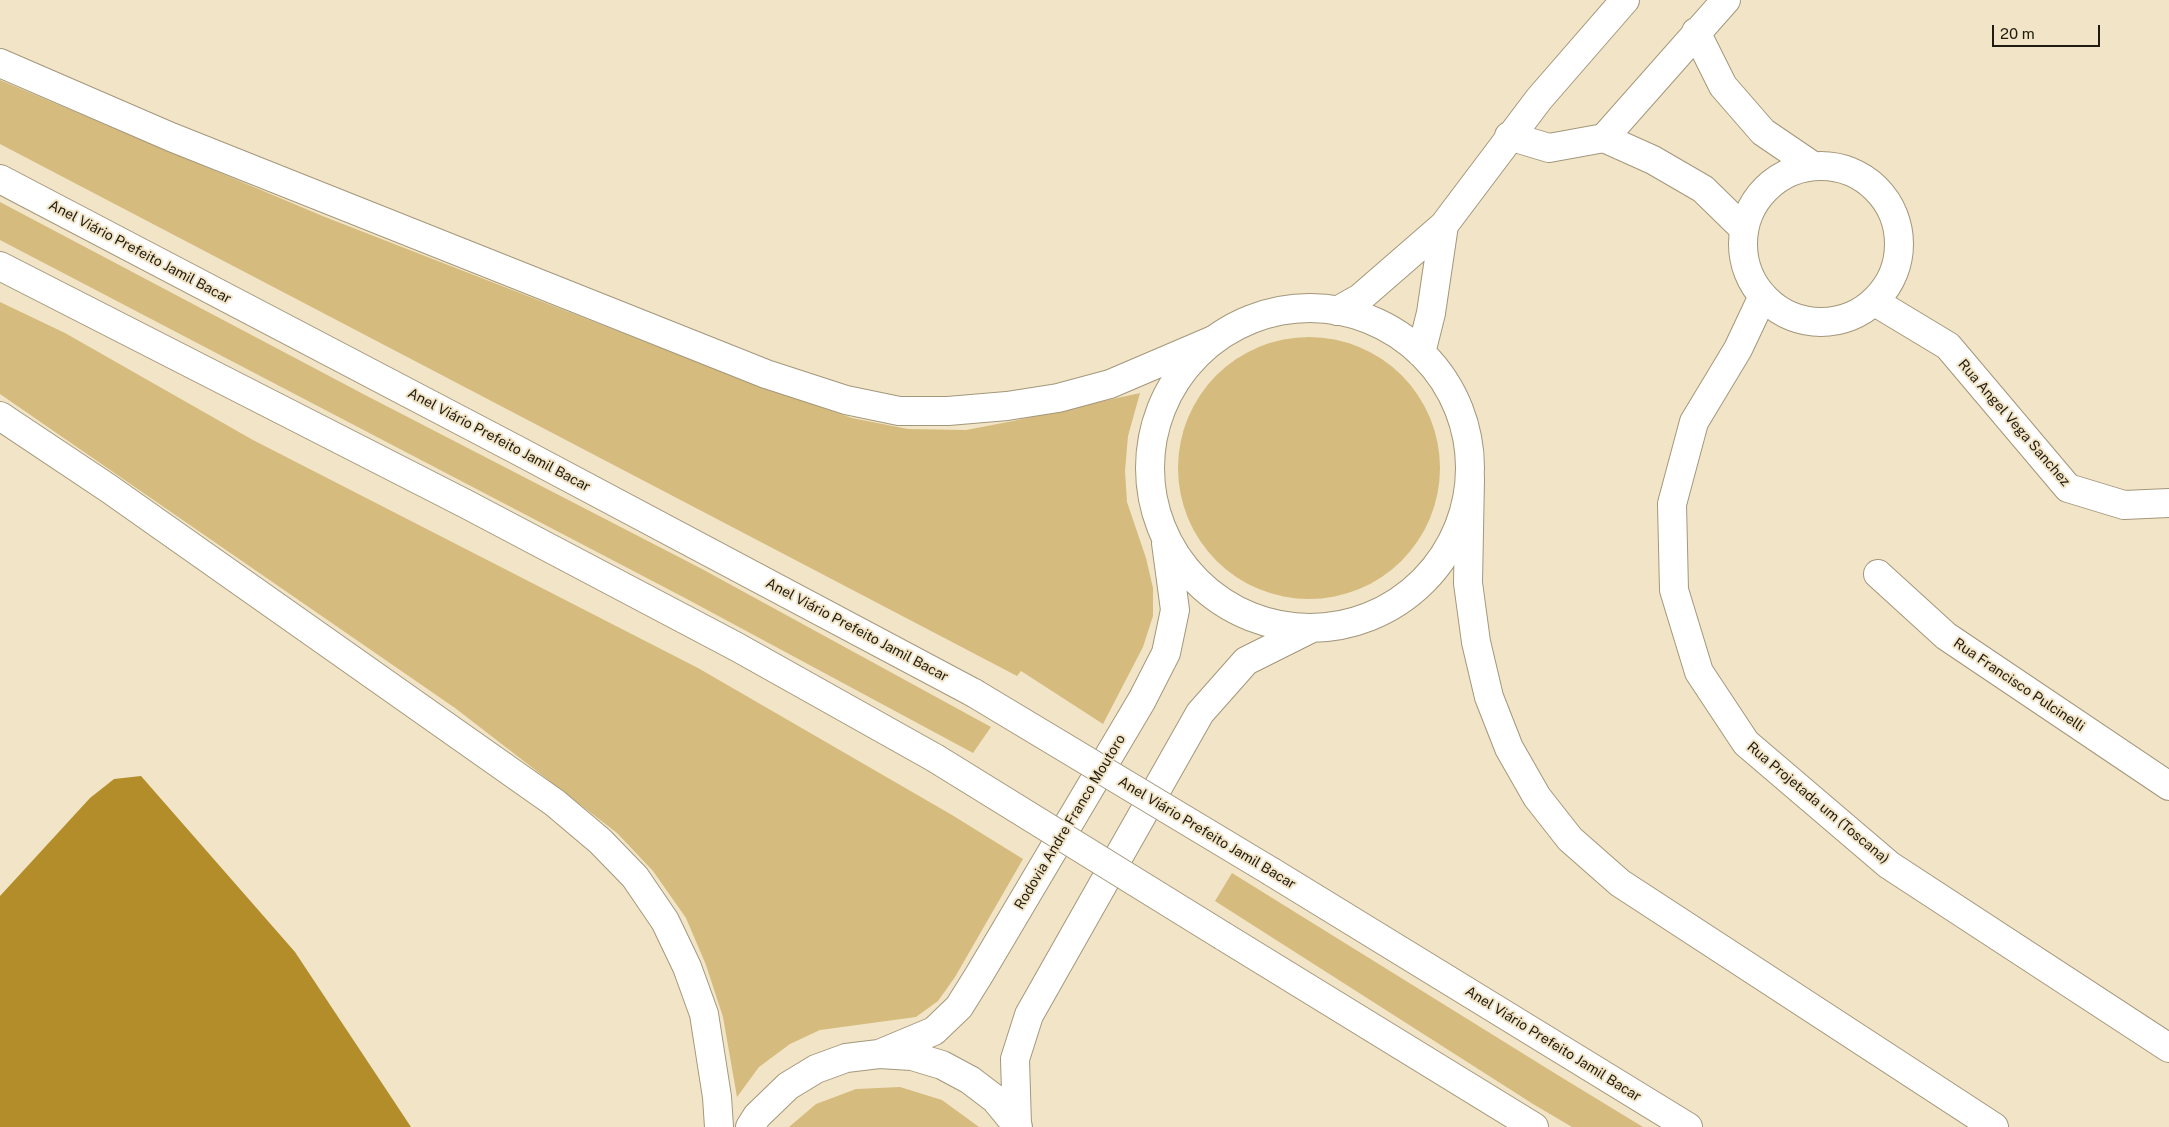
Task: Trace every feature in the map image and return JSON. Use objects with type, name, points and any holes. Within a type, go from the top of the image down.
[{"type":"main road","points":[[1337,310],[1360,298],[1444,225],[1509,136],[1625,0]]},
{"type":"main road","points":[[1604,138],[1726,0]]},
{"type":"main road","points":[[1696,32],[1723,86],[1763,132],[1813,166]]},
{"type":"main road","points":[[0,63],[171,137],[757,371],[846,400],[899,411],[948,411],[1007,406],[1058,398],[1110,384],[1214,340],[1241,323],[1272,312],[1304,308],[1337,310],[1368,319],[1396,333],[1421,353],[1443,380],[1460,410],[1469,444],[1468,583],[1476,642],[1489,697],[1509,748],[1537,797],[1570,839],[1620,883],[1994,1127]]},
{"type":"main road","points":[[1509,136],[1549,148],[1604,138],[1652,160],[1703,189],[1744,229]]},
{"type":"main road","points":[[1813,166],[1837,167],[1860,176],[1879,192],[1893,212],[1900,236],[1898,260],[1890,283],[1875,302],[1854,316],[1830,322],[1805,321],[1782,312],[1763,296],[1750,276],[1743,253],[1744,229],[1752,207],[1766,188],[1780,177],[1796,170],[1813,166]]},
{"type":"main road","name":"Anel Viário Prefeito Jamil Bacar","points":[[0,179],[974,692],[1688,1127]]},
{"type":"main road","points":[[1421,353],[1431,313],[1444,225]]},
{"type":"main road","points":[[0,266],[466,504],[737,647],[935,758],[1534,1127]]},
{"type":"main road","name":"Rua Projetada um (Toscana)","points":[[1763,296],[1738,349],[1694,422],[1672,504],[1674,590],[1699,672],[1746,743],[1889,865],[2169,1048]]},
{"type":"main road","name":"Rua Angel Vega Sanchez","points":[[1875,302],[1948,346],[2068,488],[2124,505],[2169,503]]},
{"type":"main road","points":[[1214,340],[1182,370],[1160,409],[1149,452],[1151,497],[1166,539],[1191,576],[1225,605],[1266,622],[1310,629],[1350,624],[1388,609],[1420,586],[1446,554],[1463,519],[1470,479]]},
{"type":"main road","points":[[0,416],[108,488],[555,803],[600,841],[635,877],[665,921],[687,967],[704,1014],[717,1097],[718,1127]]},
{"type":"main road","name":"Rodovia Andre Franco Moutoro","points":[[879,1054],[934,1031],[959,1007],[1142,700],[1166,653],[1175,610],[1166,539]]},
{"type":"main road","name":"Rua Francisco Pulcinelli","points":[[1878,574],[1946,636],[2169,786]]},
{"type":"main road","points":[[1018,1126],[1015,1059],[1029,1015],[1200,713],[1246,661],[1310,629]]},
{"type":"main road","points":[[750,1127],[756,1116],[788,1086],[816,1069],[846,1058],[879,1054],[912,1056],[942,1065],[970,1080],[995,1099],[1018,1126]]},
{"type":"shaded area","points":[[0,80],[325,217],[733,376],[852,418],[908,429],[966,430],[1140,393],[1128,436],[1125,471],[1127,502],[1146,558],[1153,588],[1153,616],[1143,647],[1103,724],[1021,671],[1017,676],[0,144]]},
{"type":"shaded area","points":[[0,202],[367,396],[702,569],[991,727],[973,753],[685,598],[0,240]]},
{"type":"shaded area","points":[[0,302],[65,333],[253,440],[698,668],[952,815],[1023,859],[955,977],[938,1001],[916,1017],[820,1030],[790,1044],[759,1067],[737,1097],[723,1017],[706,965],[686,918],[653,871],[617,833],[455,708],[0,394]]},
{"type":"shaded area","points":[[1309,337],[1335,339],[1359,347],[1382,359],[1402,375],[1418,395],[1430,418],[1438,442],[1440,468],[1438,494],[1430,518],[1418,541],[1402,561],[1382,577],[1359,589],[1335,597],[1309,599],[1283,597],[1259,589],[1236,577],[1216,561],[1200,541],[1188,518],[1180,494],[1178,468],[1180,442],[1188,418],[1200,395],[1216,375],[1236,359],[1259,347],[1283,339]]},
{"type":"shaded area","points":[[141,776],[295,952],[411,1127],[0,1127],[0,896],[90,798],[114,779]]},
{"type":"shaded area","points":[[1232,873],[1643,1127],[1572,1127],[1533,1104],[1215,901]]},
{"type":"shaded area","points":[[900,1087],[942,1100],[979,1127],[789,1127],[816,1104],[856,1089]]}]
